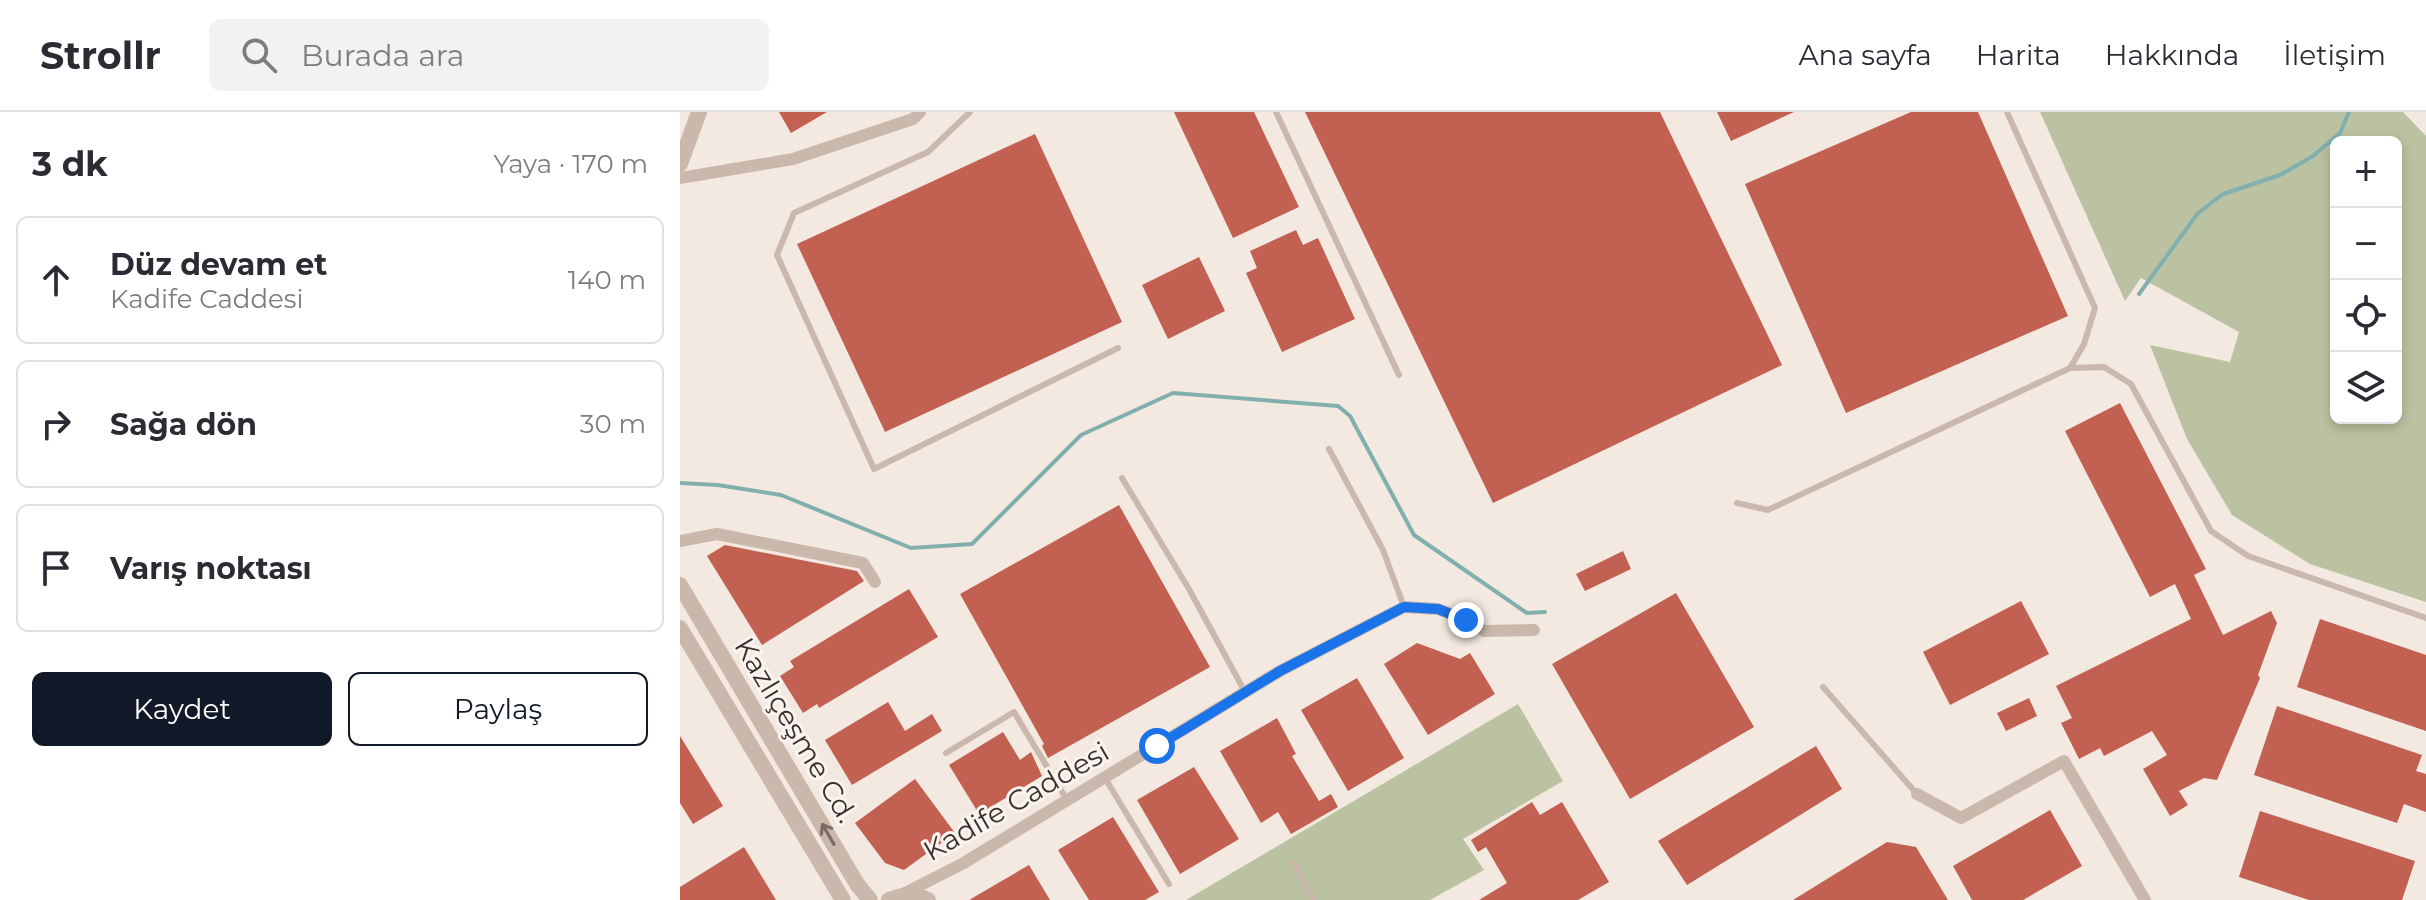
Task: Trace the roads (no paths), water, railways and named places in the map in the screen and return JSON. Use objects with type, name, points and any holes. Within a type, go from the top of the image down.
[{"type":"street","points":[[680,164],[699,112]]},
{"type":"street","points":[[680,178],[793,159],[913,119],[920,112]]},
{"type":"street","points":[[680,541],[717,534],[863,563],[875,582]]},
{"type":"street","name":"Kazlıçeşme Cd.","points":[[680,585],[857,884],[870,900]]},
{"type":"street","points":[[1404,607],[1438,609],[1484,631],[1534,630]]},
{"type":"street","name":"Kadife Caddesi","points":[[896,897],[962,864],[1280,671],[1404,607]]},
{"type":"street","points":[[680,628],[843,900]]},
{"type":"street","points":[[1917,794],[1961,818],[2064,761],[2145,900]]},
{"type":"street","points":[[896,897],[915,894],[928,900]]},
{"type":"lane","points":[[970,112],[928,152],[794,213],[777,255],[874,469],[1118,348]]},
{"type":"lane","points":[[1276,112],[1399,375]]},
{"type":"lane","points":[[2007,112],[2095,308],[2084,344],[2070,368]]},
{"type":"lane","points":[[1737,503],[1768,510],[2070,368],[2104,367],[2131,384],[2211,531],[2248,556],[2426,618]]},
{"type":"lane","points":[[1329,449],[1383,550],[1404,607]]},
{"type":"lane","points":[[1122,478],[1189,589],[1245,692]]},
{"type":"lane","points":[[1823,687],[1917,794]]},
{"type":"lane","points":[[946,753],[1014,712],[1067,800]]},
{"type":"lane","points":[[1105,778],[1169,884]]},
{"type":"lane","points":[[1293,862],[1314,900]]},
{"type":"waterway","points":[[2139,294],[2198,213],[2223,194],[2280,175],[2313,156],[2340,133],[2349,112]]},
{"type":"waterway","points":[[680,483],[718,485],[781,495],[911,548],[972,544],[1081,435],[1173,393],[1338,406],[1350,416],[1414,535],[1527,613],[1545,612]]}]
